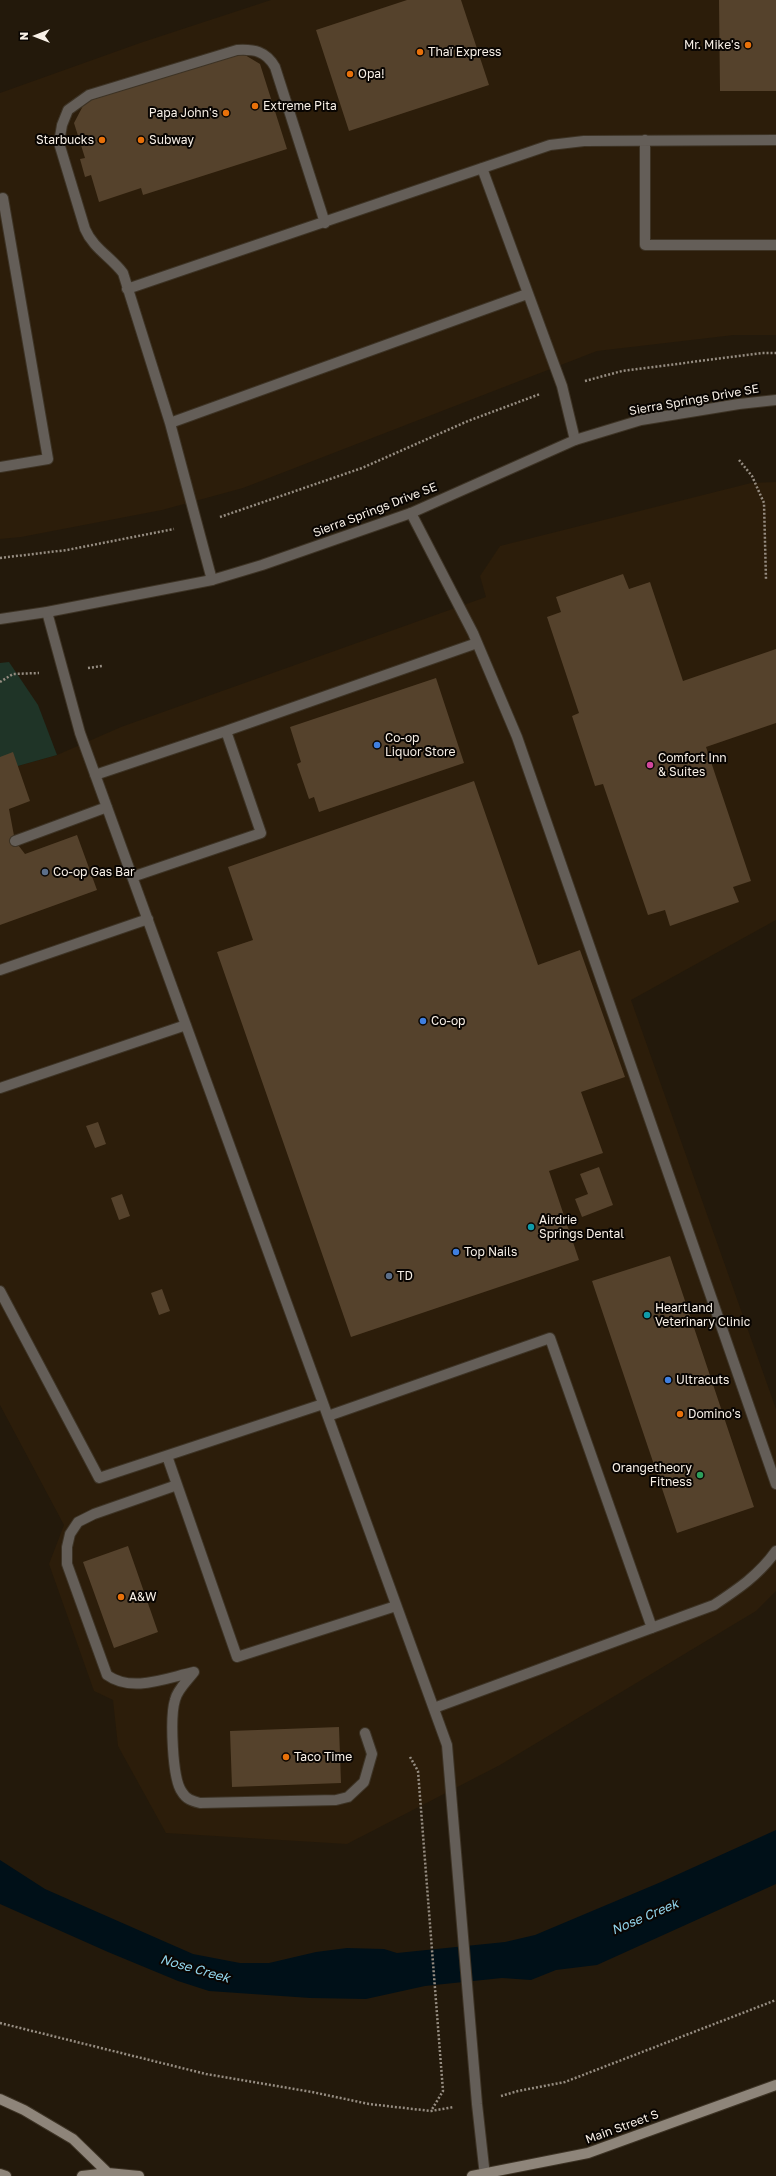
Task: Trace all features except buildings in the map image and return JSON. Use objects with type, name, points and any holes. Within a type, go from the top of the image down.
[{"type":"main road","name":"Main Street S","points":[[472,2176],[485,2175],[588,2153],[776,2085]]},
{"type":"main road","points":[[0,2099],[24,2110],[73,2139],[108,2174]]},
{"type":"main road","points":[[0,2174],[6,2176]]},
{"type":"main road","points":[[82,2176],[108,2174],[139,2176]]},
{"type":"street","points":[[212,580],[170,423],[127,290],[123,273],[116,263],[90,240],[59,143],[62,125],[68,110],[89,95],[237,50],[260,51],[271,60],[275,67],[325,223]]},
{"type":"street","points":[[645,140],[645,245],[776,245]]},
{"type":"street","points":[[127,290],[550,145],[584,141],[776,140]]},
{"type":"street","points":[[482,168],[562,386],[575,440]]},
{"type":"street","points":[[0,199],[3,198],[48,459],[0,467]]},
{"type":"street","points":[[170,423],[527,294]]},
{"type":"street","name":"Sierra Springs Drive SE","points":[[0,619],[47,612],[212,580],[262,565],[411,513],[575,440],[641,420],[732,405],[776,400]]},
{"type":"street","points":[[411,513],[477,643],[517,737],[776,1484]]},
{"type":"street","points":[[47,612],[80,733],[447,1744],[456,1867],[477,2104],[485,2175]]},
{"type":"street","points":[[95,775],[477,643]]},
{"type":"street","points":[[132,877],[261,833],[226,731]]},
{"type":"street","points":[[15,841],[107,807]]},
{"type":"street","points":[[0,970],[148,919]]},
{"type":"street","points":[[0,1088],[186,1025]]},
{"type":"street","points":[[0,1291],[100,1478],[323,1404]]},
{"type":"street","points":[[328,1416],[550,1338],[652,1628]]},
{"type":"street","points":[[167,1456],[237,1657],[396,1606]]},
{"type":"street","points":[[177,1485],[94,1514],[78,1522],[70,1534],[67,1547],[67,1564],[107,1675],[116,1682],[127,1684],[148,1682],[194,1672],[175,1698],[172,1714],[174,1758],[181,1792],[189,1800],[200,1803],[336,1800],[348,1797],[364,1782],[370,1766],[372,1754],[365,1733]]},
{"type":"street","points":[[434,1708],[714,1605],[747,1583],[768,1563],[776,1551]]},
{"type":"path","points":[[0,558],[67,550],[198,524],[362,468],[468,421],[562,386],[622,371],[762,353],[776,353]]},
{"type":"path","points":[[739,460],[752,476],[764,503],[766,580]]},
{"type":"path","points":[[0,682],[13,674]]},
{"type":"path","points":[[410,1757],[418,1771],[443,2091],[431,2111]]},
{"type":"path","points":[[0,2023],[206,2074],[312,2092],[369,2104],[431,2111],[477,2104],[518,2091],[565,2082],[776,2000]]},
{"type":"shaded area","points":[[271,0],[776,0],[776,335],[734,335],[597,351],[243,488],[162,510],[21,537],[0,539],[0,93],[140,43]]},
{"type":"shaded area","points":[[776,482],[776,920],[631,1000],[776,1409],[776,1591],[756,1611],[500,1765],[347,1844],[166,1833],[118,1746],[113,1700],[94,1691],[49,1564],[64,1525],[0,1405],[0,771],[57,755],[121,727],[486,597],[480,576],[500,546],[751,483]]},
{"type":"green space","points":[[9,662],[38,705],[57,755],[0,771],[0,663]]},
{"type":"water","name":"Nose Creek","points":[[776,1830],[776,1884],[597,1965],[556,1970],[531,1980],[502,1978],[425,1986],[366,1999],[310,1998],[209,1991],[178,1981],[108,1952],[0,1904],[0,1860],[45,1889],[193,1954],[240,1963],[269,1963],[316,1952],[347,1948],[384,1949],[397,1953],[505,1942],[535,1935],[661,1882]]},
{"type":"place","name":"Mr. Mike's","points":[[748,45]]},
{"type":"place","name":"Thaï Express","points":[[420,52]]},
{"type":"place","name":"Opa!","points":[[350,74]]},
{"type":"place","name":"Extreme Pita","points":[[255,106]]},
{"type":"place","name":"Papa John's","points":[[226,113]]},
{"type":"place","name":"Starbucks","points":[[102,140]]},
{"type":"place","name":"Subway","points":[[141,140]]},
{"type":"place","name":"Co-op Liquor Store","points":[[377,745]]},
{"type":"place","name":"Comfort Inn & Suites","points":[[650,765]]},
{"type":"place","name":"Co-op Gas Bar","points":[[45,872]]},
{"type":"place","name":"Co-op","points":[[423,1021]]},
{"type":"place","name":"Airdrie Springs Dental","points":[[531,1227]]},
{"type":"place","name":"Top Nails","points":[[456,1252]]},
{"type":"place","name":"TD","points":[[389,1276]]},
{"type":"place","name":"Heartland Veterinary Clinic","points":[[647,1315]]},
{"type":"place","name":"Ultracuts","points":[[668,1380]]},
{"type":"place","name":"Domino's","points":[[680,1414]]},
{"type":"place","name":"Orangetheory Fitness","points":[[700,1475]]},
{"type":"place","name":"A&W","points":[[121,1597]]},
{"type":"place","name":"Taco Time","points":[[286,1757]]}]
